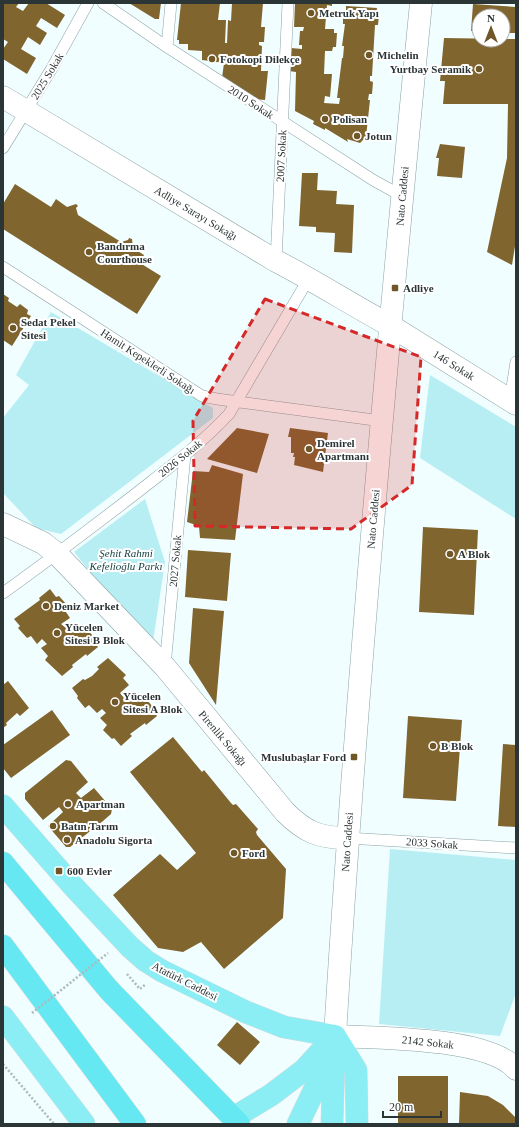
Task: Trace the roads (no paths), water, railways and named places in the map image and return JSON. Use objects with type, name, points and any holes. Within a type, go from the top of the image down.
[{"type":"highway","points":[[3,863],[109,990],[236,1121]]},
{"type":"highway","points":[[3,946],[135,1124]]},
{"type":"main road","name":"Atatürk Caddesi","points":[[3,806],[68,881],[130,947],[146,961],[162,971],[246,1012],[284,1027],[335,1036]]},
{"type":"main road","points":[[3,1017],[84,1124]]},
{"type":"main road","points":[[236,1121],[304,1070],[335,1036]]},
{"type":"main road","points":[[298,1124],[319,1080],[335,1036]]},
{"type":"main road","points":[[332,1124],[335,1036]]},
{"type":"main road","points":[[335,1036],[356,1070],[357,1124]]},
{"type":"street","name":"Nato Caddesi","points":[[335,1036],[347,838],[382,421],[421,3]]},
{"type":"street","name":"Adliye Sarayı Sokağı","points":[[3,97],[276,261],[310,278],[362,311],[391,326]]},
{"type":"street","name":"146 Sokak","points":[[391,326],[513,402]]},
{"type":"street","name":"Pirenlik Sokağı","points":[[3,524],[43,543],[57,554],[165,667],[285,812],[298,824],[313,833],[329,838],[347,838]]},
{"type":"street","name":"2142 Sokak","points":[[335,1036],[464,1046],[489,1052],[515,1061]]},
{"type":"lane","name":"2025 Sokak","points":[[3,148],[88,3]]},
{"type":"lane","name":"2010 Sokak","points":[[103,3],[167,47],[282,122],[373,180],[402,196]]},
{"type":"lane","points":[[167,47],[172,3]]},
{"type":"lane","name":"2007 Sokak","points":[[276,261],[288,3]]},
{"type":"lane","name":"Hamit Kepeklerli Sokağı","points":[[3,267],[202,396],[382,421]]},
{"type":"lane","name":"2026 Sokak","points":[[3,593],[57,554],[184,456],[218,426],[229,414],[310,278]]},
{"type":"lane","points":[[513,402],[516,362]]},
{"type":"lane","name":"2027 Sokak","points":[[165,667],[184,456]]},
{"type":"lane","name":"2033 Sokak","points":[[347,838],[516,848]]},
{"type":"place","name":"Metruk Yapı","points":[[311,13]]},
{"type":"place","name":"Michelin","points":[[369,55]]},
{"type":"place","name":"Fotokopi Dilekçe","points":[[212,59]]},
{"type":"place","name":"Yurtbay Seramik","points":[[479,69]]},
{"type":"place","name":"Polisan","points":[[325,119]]},
{"type":"place","name":"Jotun","points":[[357,136]]},
{"type":"place","name":"Bandırma Courthouse","points":[[89,252]]},
{"type":"place","name":"Adliye","points":[[395,288]]},
{"type":"place","name":"Sedat Pekel Sitesi","points":[[13,328]]},
{"type":"place","name":"Demirel Apartmanı","points":[[309,449]]},
{"type":"place","name":"A Blok","points":[[450,554]]},
{"type":"place","name":"Deniz Market","points":[[46,606]]},
{"type":"place","name":"Yücelen Sitesi B Blok","points":[[57,633]]},
{"type":"place","name":"Yücelen Sitesi A Blok","points":[[115,702]]},
{"type":"place","name":"B Blok","points":[[433,746]]},
{"type":"place","name":"Muslubaşlar Ford","points":[[354,757]]},
{"type":"place","name":"Apartman","points":[[68,804]]},
{"type":"place","name":"Batın Tarım","points":[[53,826]]},
{"type":"place","name":"Anadolu Sigorta","points":[[67,840]]},
{"type":"place","name":"Ford","points":[[234,853]]},
{"type":"place","name":"600 Evler","points":[[59,871]]},
{"type":"park label","name":"Şehit Rahmi Kefelioğlu Parkı","points":[[126,559]]}]
